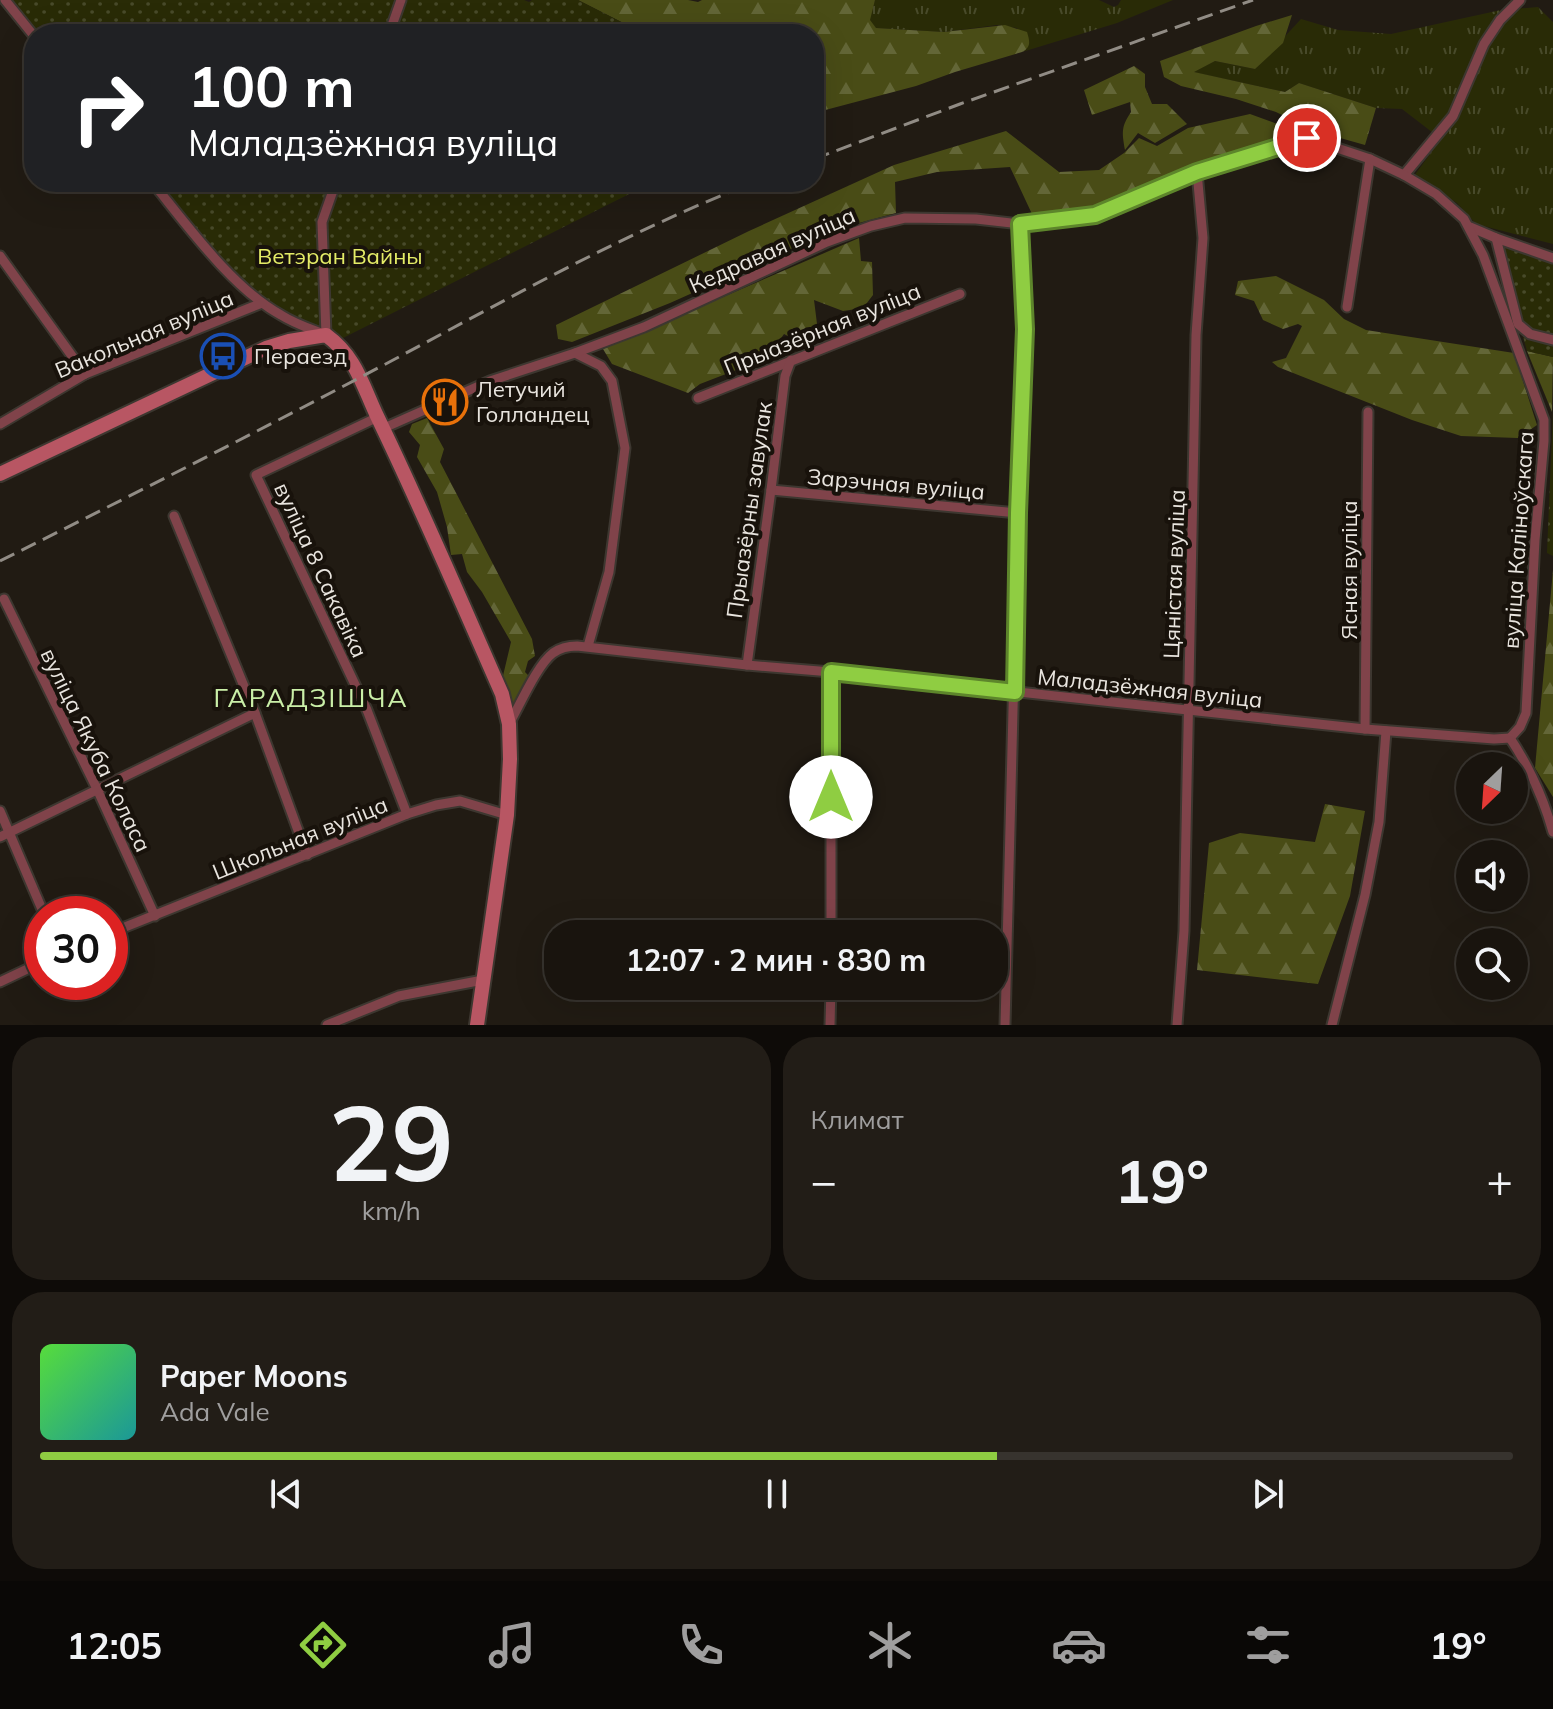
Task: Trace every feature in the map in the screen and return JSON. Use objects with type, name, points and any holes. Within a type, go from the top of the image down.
[{"type":"main road","points":[[0,474],[266,348],[326,335],[348,354],[502,694],[509,724],[507,815],[477,1025]]},
{"type":"street","points":[[5,0],[24,24]]},
{"type":"street","points":[[393,24],[401,0]]},
{"type":"street","points":[[1404,175],[1453,116],[1484,44],[1500,20],[1520,0]]},
{"type":"street","name":"Кедравая вуліца","points":[[256,475],[490,381],[644,327],[827,242],[871,226],[905,218],[976,219],[1020,224],[1095,215],[1197,172],[1307,138],[1370,159]]},
{"type":"street","points":[[1347,307],[1370,159]]},
{"type":"street","name":"вуліца Каліноўскага","points":[[1370,159],[1436,194],[1470,226],[1544,420],[1526,713],[1520,727],[1510,738]]},
{"type":"street","name":"Цяністая вуліца","points":[[1177,1025],[1184,931],[1196,335],[1203,238],[1197,172]]},
{"type":"street","points":[[160,192],[209,252],[262,303],[295,323],[326,335],[322,222],[332,192]]},
{"type":"street","points":[[1005,1025],[1025,329],[1020,224]]},
{"type":"street","points":[[1470,226],[1553,258]]},
{"type":"street","points":[[1496,238],[1518,324],[1530,334],[1553,340]]},
{"type":"street","points":[[0,256],[85,374]]},
{"type":"street","name":"Прыазёрная вуліца","points":[[698,398],[960,294]]},
{"type":"street","name":"Вакольная вуліца","points":[[0,424],[85,374],[262,303]]},
{"type":"street","points":[[575,353],[601,366],[612,381],[625,448],[609,572],[588,646]]},
{"type":"street","name":"Прыазёрны завулак","points":[[747,665],[785,376],[791,360]]},
{"type":"street","name":"Ясная вуліца","points":[[1365,729],[1368,412]]},
{"type":"street","points":[[1540,468],[1553,473]]},
{"type":"street","name":"вуліца 8 Сакавіка","points":[[256,475],[367,710],[407,814]]},
{"type":"street","name":"Зарэчная вуліца","points":[[771,490],[1018,513]]},
{"type":"street","points":[[174,516],[255,713],[307,855]]},
{"type":"street","name":"вуліца Якуба Коласа","points":[[4,599],[155,916]]},
{"type":"street","name":"Маладзёжная вуліца","points":[[509,724],[552,653],[565,647],[588,646],[1365,729],[1510,738]]},
{"type":"street","points":[[831,672],[831,920]]},
{"type":"street","points":[[5,834],[255,713]]},
{"type":"street","points":[[1332,1025],[1365,895],[1379,822],[1386,731]]},
{"type":"street","points":[[1510,738],[1528,764],[1553,832]]},
{"type":"street","name":"Школьная вуліца","points":[[128,926],[436,805],[460,801],[507,815]]},
{"type":"street","points":[[0,811],[5,834],[35,896]]},
{"type":"street","points":[[0,982],[24,971]]},
{"type":"street","points":[[327,1025],[399,996],[483,980]]},
{"type":"street","points":[[830,1025],[831,1000]]},
{"type":"green space","points":[[12,0],[578,0],[625,24],[30,24]]},
{"type":"green space","points":[[578,0],[875,0],[870,20],[876,28],[944,32],[1005,25],[1027,32],[1029,44],[1022,52],[916,86],[824,110],[824,24],[625,24]]},
{"type":"green space","points":[[875,0],[1099,0],[1114,7],[1121,0],[1173,0],[1117,23],[1022,52],[1027,49],[1017,28],[997,25],[944,32],[876,28],[869,21]]},
{"type":"green space","points":[[1538,7],[1553,22],[1553,244],[1476,224],[1457,203],[1414,176],[1441,139],[1402,109],[1376,108],[1299,83],[1285,92],[1193,72],[1215,61],[1255,69],[1301,19],[1338,30],[1391,34],[1501,10]]},
{"type":"green space","points":[[1292,15],[1283,43],[1255,69],[1215,61],[1194,72],[1285,92],[1299,83],[1376,108],[1365,145],[1312,130],[1276,112],[1236,99],[1181,86],[1164,77],[1160,61]]},
{"type":"green space","points":[[1134,66],[1145,74],[1145,87],[1152,104],[1167,104],[1187,124],[1155,143],[1138,133],[1125,150],[1123,130],[1131,112],[1130,102],[1092,115],[1084,90]]},
{"type":"green space","points":[[1250,114],[1291,129],[1294,137],[1196,167],[1102,204],[1059,212],[1032,214],[1010,167],[937,172],[895,182],[896,213],[833,230],[670,303],[572,342],[558,339],[556,325],[894,165],[1006,131],[1059,172],[1099,170],[1139,138],[1157,146],[1188,128]]},
{"type":"green space","name":"Ветэран Вайны","points":[[167,192],[633,192],[343,338],[302,321],[268,302],[222,260]]},
{"type":"green space","points":[[859,238],[861,261],[872,262],[873,295],[863,308],[843,311],[814,300],[818,332],[806,345],[784,334],[767,358],[700,384],[688,393],[612,364],[603,349]]},
{"type":"green space","points":[[1496,238],[1553,260],[1553,357],[1527,351]]},
{"type":"green space","points":[[1276,276],[1324,300],[1344,319],[1366,330],[1514,353],[1537,425],[1518,438],[1461,436],[1278,367],[1272,362],[1286,358],[1302,326],[1298,324],[1283,329],[1263,320],[1254,301],[1235,295],[1238,281]]},
{"type":"green space","points":[[1527,351],[1553,357],[1552,412]]},
{"type":"green space","points":[[1553,411],[1553,556],[1547,553]]},
{"type":"green space","points":[[427,418],[444,449],[440,462],[532,639],[535,656],[528,661],[525,672],[530,677],[512,708],[502,680],[511,642],[467,572],[462,554],[451,555],[437,492],[417,457],[420,445],[409,432],[412,424]]},
{"type":"green space","points":[[1553,570],[1553,797],[1535,768]]},
{"type":"green space","points":[[1325,804],[1365,811],[1350,896],[1318,984],[1197,970],[1209,843],[1240,833],[1315,842]]},
{"type":"railway","points":[[824,155],[1253,0]]},
{"type":"railway","points":[[0,561],[573,265],[731,192]]},
{"type":"place","name":"Пераезд","points":[[223,356]]},
{"type":"place","name":"Летучий Голландец","points":[[445,402]]},
{"type":"district","name":"ГАРАДЗІШЧА","points":[[311,698]]},
{"type":"route","points":[[831,797],[831,672],[1015,692],[1025,329],[1020,224],[1095,215],[1197,172],[1307,138]]}]
